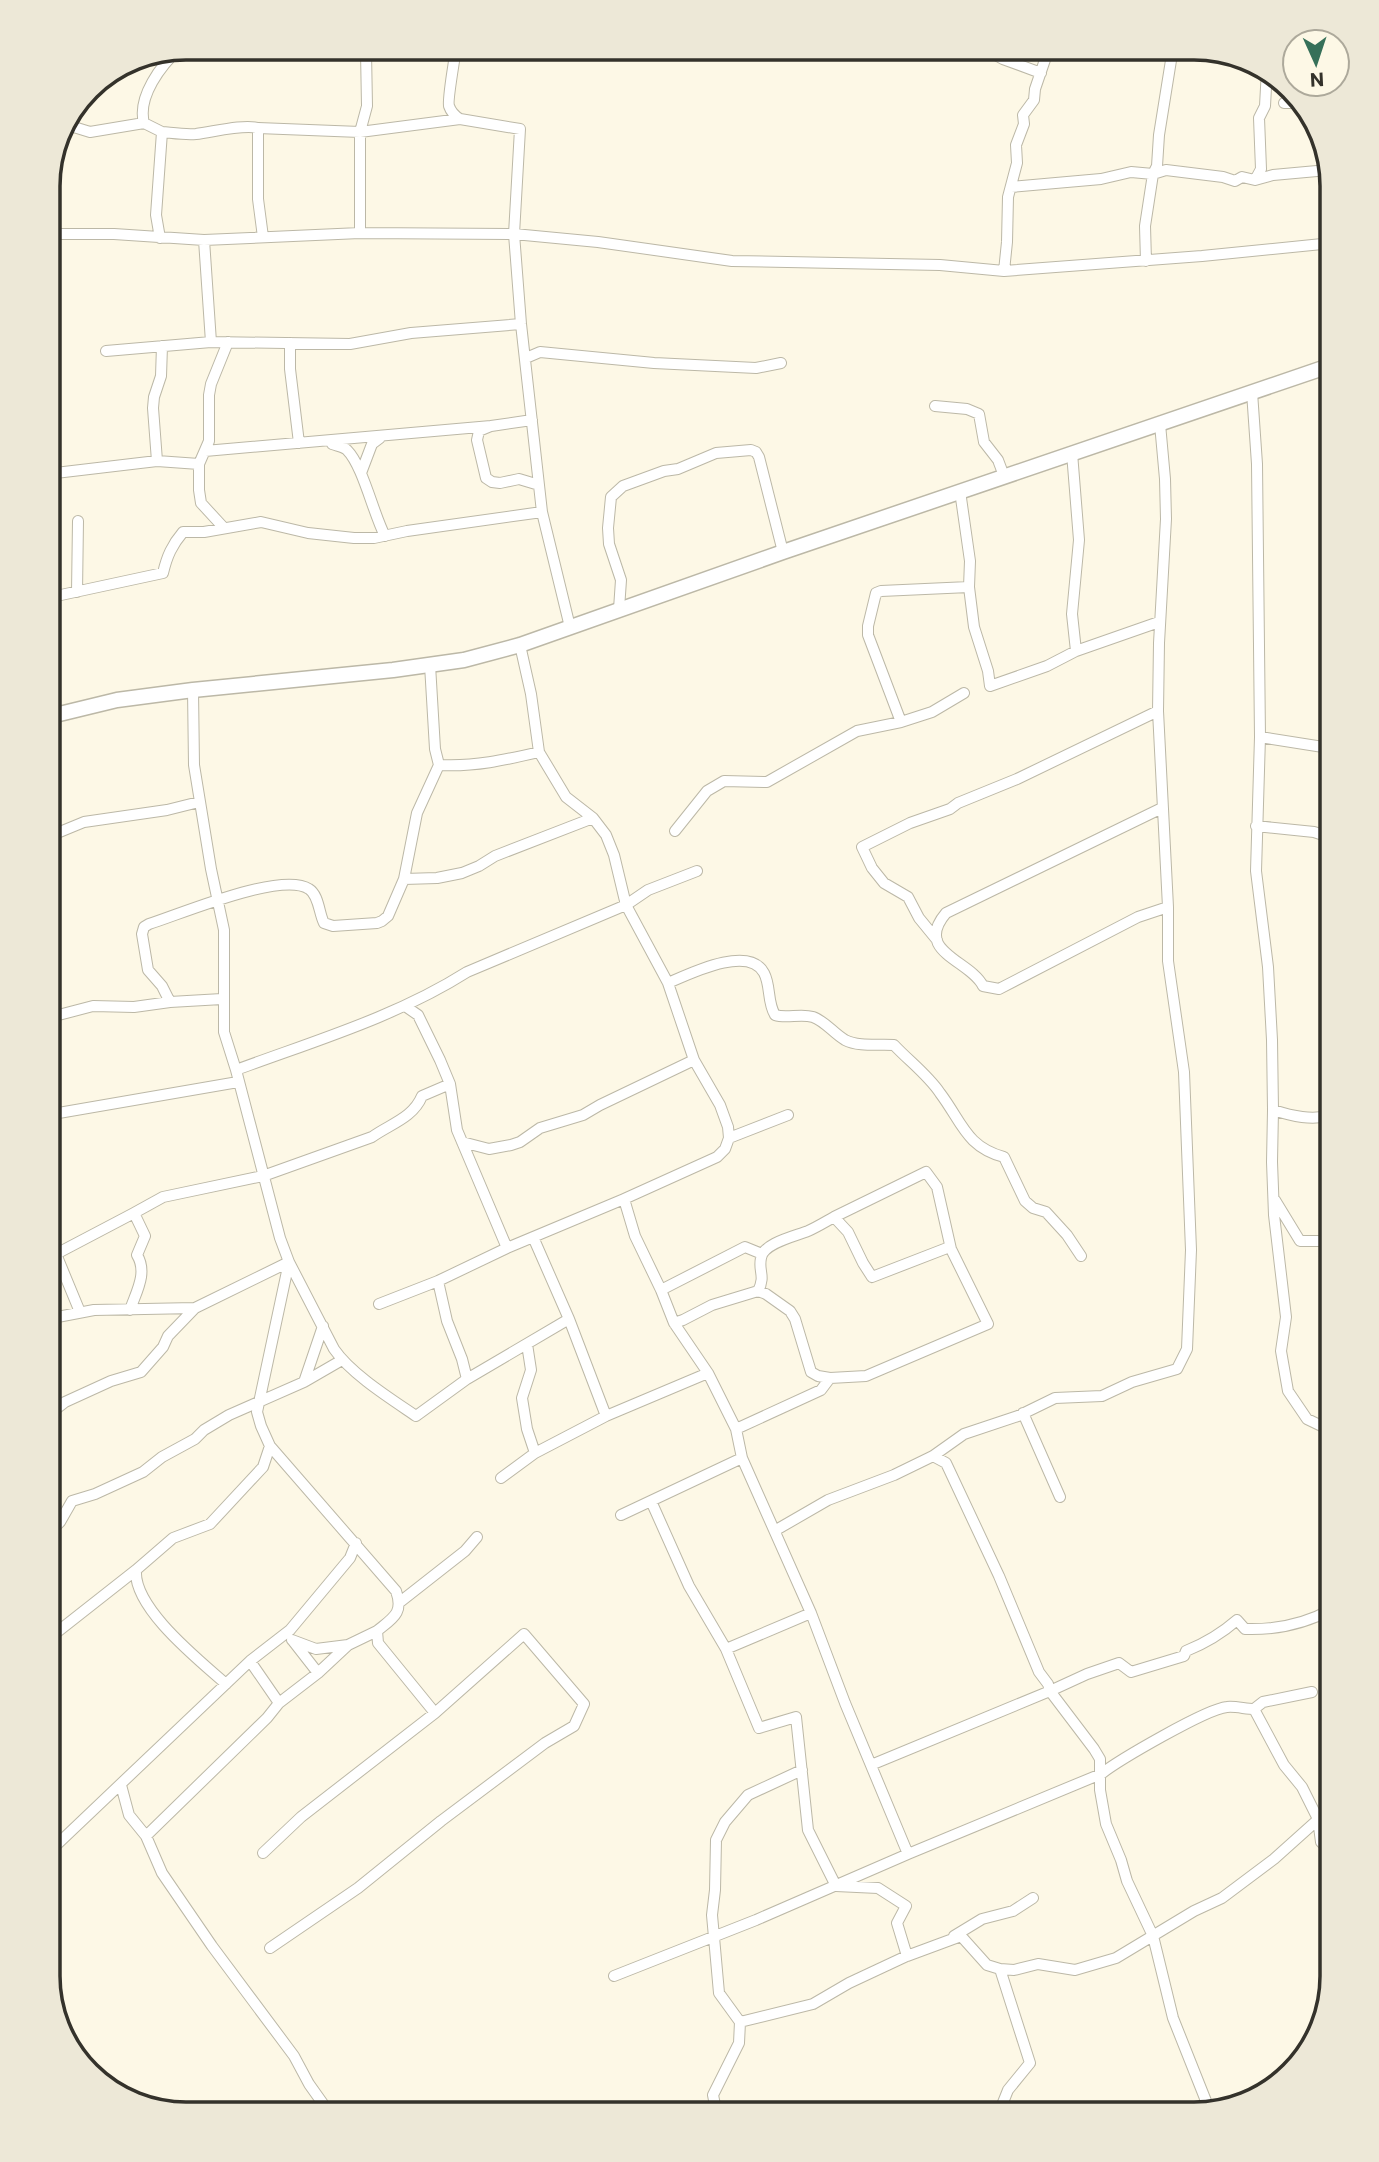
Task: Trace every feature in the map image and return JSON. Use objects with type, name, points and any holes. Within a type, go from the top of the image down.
[{"type":"main road","points":[[60,713],[117,700],[193,690],[464,660],[520,645],[783,552],[1320,369]]},
{"type":"street","points":[[360,233],[360,132],[367,106],[366,60]]},
{"type":"street","points":[[454,60],[448,100],[453,114],[460,119]]},
{"type":"street","points":[[1006,60],[1041,74]]},
{"type":"street","points":[[1003,271],[1009,197],[1017,163],[1015,150],[1024,124],[1023,116],[1034,100],[1045,60]]},
{"type":"street","points":[[1146,261],[1145,226],[1153,174],[1157,166],[1171,60]]},
{"type":"street","points":[[144,123],[144,97],[164,62]]},
{"type":"street","points":[[1255,180],[1261,169],[1259,118],[1265,106],[1266,83]]},
{"type":"street","points":[[1284,103],[1289,103]]},
{"type":"street","points":[[74,127],[90,132],[144,123],[162,132],[195,134],[249,125],[258,128],[360,132],[460,119],[520,129],[514,234],[521,324],[542,512],[570,627]]},
{"type":"street","points":[[258,128],[258,199],[263,237]]},
{"type":"street","points":[[160,238],[156,215],[162,132]]},
{"type":"street","points":[[1261,169],[1273,175]]},
{"type":"street","points":[[1011,187],[1101,179],[1131,172],[1153,174],[1166,170],[1235,181],[1242,177],[1255,180],[1273,175],[1318,171]]},
{"type":"street","points":[[60,234],[114,234],[204,240],[360,233],[514,234],[598,242],[732,261],[940,265],[1003,271],[1320,244]]},
{"type":"street","points":[[204,240],[211,342]]},
{"type":"street","points":[[106,351],[211,342],[350,344],[411,333],[521,324]]},
{"type":"street","points":[[224,528],[201,503],[199,464],[209,441],[211,384],[228,342]]},
{"type":"street","points":[[290,343],[290,369],[299,443]]},
{"type":"street","points":[[158,461],[153,397],[161,376],[162,346]]},
{"type":"street","points":[[526,358],[540,352],[654,363],[756,368],[782,363]]},
{"type":"street","points":[[1252,392],[1257,464],[1260,737],[1256,871],[1268,967],[1272,1040],[1274,1215],[1286,1317],[1281,1351],[1288,1391],[1307,1419],[1320,1425]]},
{"type":"street","points":[[935,406],[967,409],[979,414],[984,442],[998,460],[1004,476]]},
{"type":"street","points":[[205,451],[381,437],[532,419]]},
{"type":"street","points":[[776,1530],[828,1500],[894,1475],[933,1456],[964,1434],[1018,1416],[1055,1398],[1102,1396],[1132,1382],[1177,1369],[1187,1349],[1191,1250],[1184,1072],[1168,961],[1168,907],[1158,711],[1166,519],[1160,425]]},
{"type":"street","points":[[491,426],[479,431],[477,436],[486,478],[500,483],[519,479],[539,485]]},
{"type":"street","points":[[361,473],[372,444],[381,437]]},
{"type":"street","points":[[324,442],[345,448],[361,473],[377,521],[385,536]]},
{"type":"street","points":[[619,609],[621,580],[609,544],[611,497],[623,486],[664,471],[678,469],[716,453],[751,450],[756,452],[783,552]]},
{"type":"street","points":[[1072,453],[1079,540],[1072,614],[1076,651]]},
{"type":"street","points":[[60,472],[158,461],[199,464]]},
{"type":"street","points":[[960,491],[970,561],[969,587],[974,627],[990,686],[1047,666],[1076,651],[1160,622]]},
{"type":"street","points":[[60,595],[163,573],[166,557],[183,532],[204,532],[261,522],[308,533],[374,538],[542,512]]},
{"type":"street","points":[[77,592],[78,521]]},
{"type":"street","points":[[901,722],[868,635],[876,593],[969,587]]},
{"type":"street","points":[[379,1304],[439,1281],[507,1248],[717,1157],[725,1149],[729,1138],[720,1105],[694,1060],[668,983],[626,905],[614,855],[606,835],[593,818],[566,797],[539,752],[531,694],[520,645]]},
{"type":"street","points":[[170,1002],[162,986],[148,970],[142,934],[144,927],[259,887],[299,886],[309,889],[314,894],[324,923],[333,926],[377,923],[388,916],[404,878],[417,813],[439,765],[435,749],[430,665]]},
{"type":"street","points":[[193,690],[194,765],[217,900],[225,930],[222,999],[224,1032],[289,1262],[334,1349],[342,1360],[387,1397],[416,1416],[467,1379],[569,1319]]},
{"type":"street","points":[[675,831],[707,791],[724,781],[767,782],[856,731],[901,722],[932,712],[964,693]]},
{"type":"street","points":[[1158,711],[1017,779],[958,803],[950,809],[910,823],[862,847],[872,868],[884,883],[908,897],[941,949],[977,975],[984,986],[999,989],[1138,917],[1168,907]]},
{"type":"street","points":[[1260,737],[1320,747]]},
{"type":"street","points":[[439,765],[487,764],[539,752]]},
{"type":"street","points":[[60,832],[84,822],[167,810],[199,802]]},
{"type":"street","points":[[937,940],[937,928],[946,913],[1162,808]]},
{"type":"street","points":[[404,878],[437,878],[462,873],[495,856],[593,818]]},
{"type":"street","points":[[1256,826],[1320,834]]},
{"type":"street","points":[[236,1070],[382,1017],[447,985],[467,972],[626,905],[648,890],[697,871]]},
{"type":"street","points":[[668,983],[702,969],[745,960],[762,968],[767,979],[771,1009],[775,1015],[783,1018],[811,1016],[853,1043],[894,1045],[940,1092],[974,1142],[981,1149],[1004,1157],[1025,1201],[1033,1208],[1046,1213],[1067,1235],[1081,1256]]},
{"type":"street","points":[[60,1015],[93,1006],[134,1007],[222,999]]},
{"type":"street","points":[[405,1006],[418,1015],[450,1084],[461,1142],[507,1248]]},
{"type":"street","points":[[461,1142],[489,1149],[520,1142],[540,1128],[583,1115],[694,1060]]},
{"type":"street","points":[[60,1113],[238,1082]]},
{"type":"street","points":[[60,1252],[163,1198],[263,1176],[372,1137],[404,1119],[420,1102],[422,1096],[450,1084]]},
{"type":"street","points":[[1273,1110],[1287,1115],[1320,1118]]},
{"type":"street","points":[[729,1138],[788,1115]]},
{"type":"street","points":[[674,1323],[712,1305],[758,1291],[763,1282],[760,1260],[762,1254],[776,1243],[810,1230],[926,1172],[937,1187],[951,1249],[988,1324],[866,1376],[830,1378],[811,1372],[795,1319],[790,1311],[758,1291]]},
{"type":"street","points":[[1274,1198],[1300,1241],[1320,1241]]},
{"type":"street","points":[[624,1199],[635,1236],[674,1323],[708,1373],[736,1429],[742,1458],[811,1613],[908,1854]]},
{"type":"street","points":[[130,1310],[142,1278],[141,1261],[137,1255],[145,1236],[134,1213]]},
{"type":"street","points":[[834,1217],[848,1231],[872,1277],[947,1248],[951,1249]]},
{"type":"street","points":[[533,1237],[569,1319],[606,1416]]},
{"type":"street","points":[[661,1290],[745,1247],[762,1254]]},
{"type":"street","points":[[60,1406],[111,1381],[141,1372],[163,1347],[168,1336],[195,1308],[289,1262]]},
{"type":"street","points":[[60,1522],[72,1501],[95,1494],[143,1472],[229,1415],[254,1409],[261,1399],[289,1262]]},
{"type":"street","points":[[60,1272],[80,1312]]},
{"type":"street","points":[[439,1281],[447,1321],[467,1379]]},
{"type":"street","points":[[60,1316],[94,1310],[195,1308]]},
{"type":"street","points":[[304,1382],[323,1326]]},
{"type":"street","points":[[527,1344],[531,1370],[522,1398],[535,1453]]},
{"type":"street","points":[[261,1399],[304,1382],[342,1360]]},
{"type":"street","points":[[501,1478],[535,1453],[606,1416],[708,1373]]},
{"type":"street","points":[[736,1429],[821,1390],[830,1378]]},
{"type":"street","points":[[254,1409],[270,1446],[356,1543],[396,1591],[400,1602]]},
{"type":"street","points":[[1023,1413],[1060,1497]]},
{"type":"street","points":[[60,1630],[173,1538],[210,1524],[263,1467],[270,1446]]},
{"type":"street","points":[[933,1456],[946,1462],[999,1576],[1039,1672],[1100,1759],[1100,1790],[1106,1824],[1121,1860],[1126,1881],[1153,1936],[1172,2018],[1206,2101]]},
{"type":"street","points":[[621,1515],[742,1458]]},
{"type":"street","points":[[651,1501],[689,1586],[726,1649],[759,1728],[796,1717],[808,1830],[836,1885]]},
{"type":"street","points":[[146,1836],[267,1718],[279,1703],[318,1673],[348,1645],[377,1631],[395,1616],[400,1602],[465,1551],[477,1537]]},
{"type":"street","points":[[60,1842],[250,1661],[291,1635],[350,1558],[356,1543]]},
{"type":"street","points":[[350,1558],[364,1554]]},
{"type":"street","points":[[136,1570],[135,1583],[167,1631],[226,1684]]},
{"type":"street","points":[[726,1649],[811,1613]]},
{"type":"street","points":[[871,1765],[1087,1674],[1119,1663],[1131,1672],[1184,1656],[1186,1651],[1213,1639],[1237,1620],[1245,1629],[1269,1630],[1320,1615]]},
{"type":"street","points":[[377,1631],[378,1643],[435,1713]]},
{"type":"street","points":[[263,1853],[301,1817],[435,1713],[524,1634],[584,1704],[574,1726],[545,1743],[358,1888],[270,1948]]},
{"type":"street","points":[[291,1635],[316,1649],[348,1645]]},
{"type":"street","points":[[291,1635],[318,1673]]},
{"type":"street","points":[[250,1661],[279,1703]]},
{"type":"street","points":[[614,1976],[756,1920],[1101,1774],[1116,1763],[1208,1714],[1226,1707],[1254,1709],[1263,1702],[1311,1692]]},
{"type":"street","points":[[1254,1709],[1284,1765],[1302,1787],[1318,1819],[1320,1834]]},
{"type":"street","points":[[714,2102],[713,2095],[739,2043],[740,2022],[719,1993],[712,1915],[716,1840],[725,1822],[748,1796],[802,1770]]},
{"type":"street","points":[[121,1785],[129,1815],[146,1836],[162,1873],[212,1946],[294,2056],[322,2102]]},
{"type":"street","points":[[907,1956],[961,1936],[987,1965],[1000,1969],[1014,1970],[1038,1965],[1075,1970],[1116,1958],[1194,1911],[1222,1898],[1274,1859],[1318,1819]]},
{"type":"street","points":[[836,1885],[878,1888],[906,1906],[897,1923],[907,1956]]},
{"type":"street","points":[[740,2022],[813,2004],[849,1983],[954,1937],[982,1919],[1013,1912],[1033,1898]]},
{"type":"street","points":[[1000,1969],[1030,2063],[1008,2090],[1003,2102]]}]
